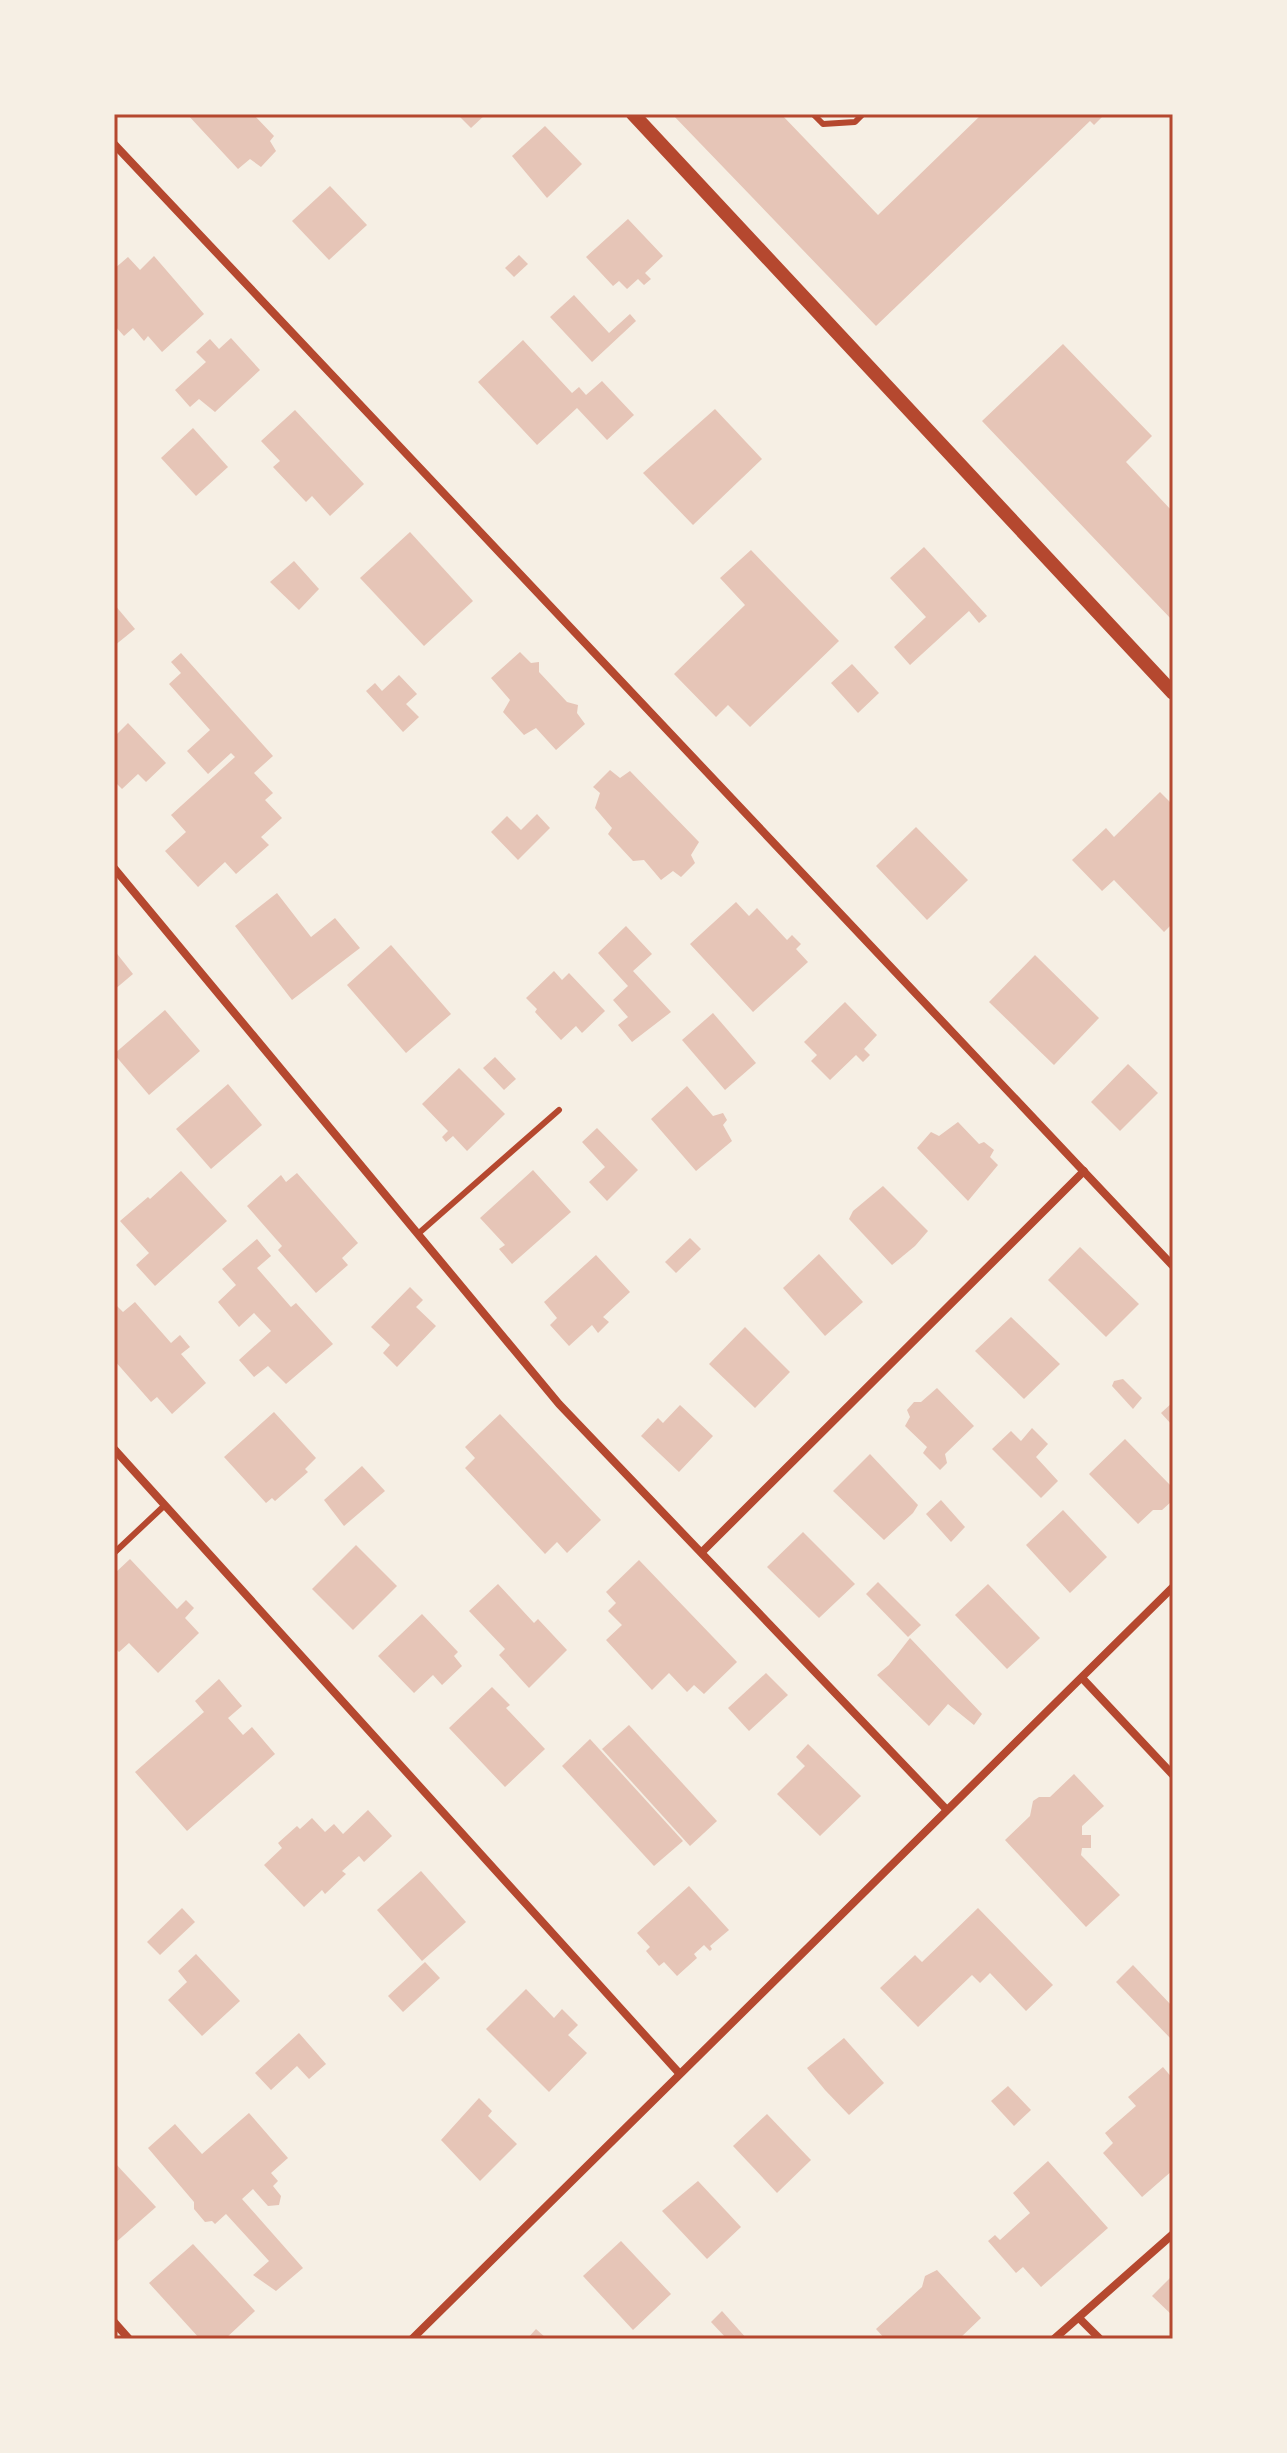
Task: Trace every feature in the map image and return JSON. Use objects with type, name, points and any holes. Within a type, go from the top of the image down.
[{"type":"street","points":[[633,114],[1173,693]]},
{"type":"street","points":[[114,144],[1173,1266]]},
{"type":"street","points":[[114,868],[559,1404],[946,1809]]},
{"type":"street","points":[[702,1552],[1084,1171]]},
{"type":"street","points":[[114,1449],[679,2073]]},
{"type":"street","points":[[412,2339],[1173,1587]]},
{"type":"street","points":[[1083,1679],[1173,1775]]},
{"type":"street","points":[[1054,2339],[1173,2234]]},
{"type":"street","points":[[1080,2319],[1100,2339]]},
{"type":"street","points":[[114,2322],[129,2339]]},
{"type":"lane","points":[[813,114],[823,124],[855,122],[863,114]]},
{"type":"lane","points":[[419,1233],[559,1110]]},
{"type":"lane","points":[[114,1553],[165,1505]]},
{"type":"building","points":[[187,114],[253,114],[274,136],[270,141],[276,151],[261,167],[250,159],[238,169]]},
{"type":"building","points":[[457,114],[486,114],[471,128]]},
{"type":"building","points":[[672,114],[781,114],[878,215],[982,114],[1105,114],[1094,125],[1090,121],[876,326]]},
{"type":"building","points":[[545,126],[582,164],[547,198],[512,156]]},
{"type":"building","points":[[330,186],[367,225],[329,260],[292,221]]},
{"type":"building","points":[[628,219],[663,256],[645,273],[651,279],[644,285],[638,279],[627,289],[619,281],[613,286],[586,257]]},
{"type":"building","points":[[519,255],[528,264],[514,277],[505,268]]},
{"type":"building","points":[[154,256],[204,314],[162,352],[148,336],[144,341],[133,328],[124,336],[114,325],[114,269],[128,257],[140,270]]},
{"type":"building","points":[[574,295],[609,333],[630,314],[636,321],[592,362],[550,317]]},
{"type":"building","points":[[231,338],[260,370],[215,412],[199,399],[190,407],[175,390],[206,362],[196,352],[210,339],[219,349]]},
{"type":"building","points":[[523,340],[572,393],[579,387],[586,395],[602,381],[634,415],[607,440],[577,408],[537,445],[478,382]]},
{"type":"building","points":[[1063,344],[1152,436],[1126,462],[1173,512],[1173,621],[982,421]]},
{"type":"building","points":[[715,409],[762,459],[693,525],[643,473]]},
{"type":"building","points":[[295,410],[364,484],[330,516],[312,496],[306,502],[273,467],[280,461],[261,441]]},
{"type":"building","points":[[193,428],[228,467],[196,496],[161,458]]},
{"type":"building","points":[[410,532],[473,601],[424,646],[360,578]]},
{"type":"building","points":[[924,547],[987,616],[979,623],[969,611],[910,665],[894,647],[926,617],[890,578]]},
{"type":"building","points":[[751,550],[839,641],[750,727],[728,705],[716,717],[674,674],[745,605],[720,578]]},
{"type":"building","points":[[294,561],[319,589],[299,610],[270,582]]},
{"type":"building","points":[[114,604],[135,629],[114,646]]},
{"type":"building","points":[[520,652],[531,663],[539,662],[539,672],[567,702],[578,705],[577,713],[585,724],[556,750],[536,728],[524,735],[503,712],[510,700],[491,678]]},
{"type":"building","points":[[181,653],[273,756],[254,773],[273,793],[265,800],[282,818],[261,837],[269,845],[236,874],[225,862],[198,887],[165,851],[186,832],[171,815],[235,757],[231,753],[208,774],[187,751],[210,730],[169,684],[181,673],[171,662]]},
{"type":"building","points":[[852,664],[879,693],[858,713],[831,683]]},
{"type":"building","points":[[399,675],[417,694],[406,704],[419,717],[403,732],[366,691],[375,683],[382,691]]},
{"type":"building","points":[[128,723],[166,763],[146,782],[138,774],[122,789],[114,781],[114,737]]},
{"type":"building","points":[[610,770],[620,778],[630,771],[699,842],[691,855],[695,863],[681,877],[673,871],[661,880],[644,860],[633,861],[608,834],[612,828],[595,808],[600,793],[593,787]]},
{"type":"building","points":[[1160,792],[1173,805],[1173,923],[1164,932],[1114,880],[1102,891],[1072,860],[1106,828],[1114,837]]},
{"type":"building","points":[[537,814],[550,828],[518,860],[491,832],[507,816],[521,830]]},
{"type":"building","points":[[916,827],[968,880],[927,920],[876,866]]},
{"type":"building","points":[[277,893],[311,937],[335,918],[360,948],[292,1000],[235,926]]},
{"type":"building","points":[[736,902],[749,916],[757,908],[787,940],[792,935],[801,944],[796,949],[808,962],[753,1012],[690,944]]},
{"type":"building","points":[[626,926],[652,954],[633,971],[671,1012],[632,1042],[618,1025],[628,1017],[613,1000],[628,986],[598,953]]},
{"type":"building","points":[[391,945],[451,1014],[406,1053],[347,985]]},
{"type":"building","points":[[114,950],[133,974],[114,990]]},
{"type":"building","points":[[1035,955],[1099,1018],[1054,1065],[989,1002]]},
{"type":"building","points":[[554,971],[562,980],[569,973],[605,1011],[582,1033],[576,1026],[561,1040],[526,998]]},
{"type":"building","points":[[845,1002],[877,1035],[864,1049],[870,1055],[863,1062],[856,1055],[830,1080],[811,1061],[817,1055],[804,1042]]},
{"type":"building","points":[[165,1010],[200,1051],[149,1095],[114,1054]]},
{"type":"building","points":[[713,1013],[756,1063],[725,1090],[682,1040]]},
{"type":"building","points":[[495,1057],[516,1079],[504,1090],[483,1068]]},
{"type":"building","points":[[1128,1064],[1158,1093],[1120,1131],[1091,1102]]},
{"type":"building","points":[[459,1068],[505,1114],[467,1151],[453,1136],[446,1142],[442,1137],[448,1131],[422,1104]]},
{"type":"building","points":[[228,1084],[262,1125],[211,1169],[176,1129]]},
{"type":"building","points":[[687,1086],[713,1116],[723,1113],[727,1120],[723,1125],[732,1141],[696,1171],[651,1119]]},
{"type":"building","points":[[958,1122],[979,1144],[984,1142],[994,1150],[990,1157],[998,1165],[968,1201],[917,1148],[931,1132],[939,1136]]},
{"type":"building","points":[[597,1128],[638,1170],[607,1201],[589,1182],[605,1167],[582,1142]]},
{"type":"building","points":[[533,1170],[571,1212],[512,1264],[499,1249],[505,1245],[480,1218]]},
{"type":"building","points":[[181,1171],[227,1221],[155,1286],[136,1265],[149,1253],[120,1221]]},
{"type":"building","points":[[297,1173],[358,1243],[342,1258],[348,1265],[316,1293],[278,1250],[282,1246],[247,1206],[281,1175],[286,1182]]},
{"type":"building","points":[[883,1186],[928,1231],[892,1265],[849,1219],[853,1211]]},
{"type":"building","points":[[690,1238],[701,1249],[676,1273],[665,1262]]},
{"type":"building","points":[[257,1239],[271,1256],[257,1268],[291,1307],[296,1303],[333,1344],[286,1384],[268,1366],[254,1377],[239,1360],[271,1331],[254,1313],[239,1327],[218,1302],[236,1285],[222,1269]]},
{"type":"building","points":[[1080,1247],[1139,1304],[1106,1337],[1048,1280]]},
{"type":"building","points":[[819,1254],[863,1302],[825,1336],[783,1288]]},
{"type":"building","points":[[596,1255],[630,1292],[603,1317],[609,1322],[598,1333],[592,1325],[569,1346],[550,1325],[557,1318],[544,1302]]},
{"type":"building","points":[[410,1287],[423,1300],[416,1307],[436,1326],[397,1367],[383,1353],[390,1345],[371,1327]]},
{"type":"building","points":[[135,1302],[171,1343],[180,1335],[190,1347],[181,1354],[206,1383],[172,1414],[157,1397],[151,1402],[114,1360],[114,1307],[116,1305],[123,1312]]},
{"type":"building","points":[[1011,1317],[1060,1364],[1024,1399],[975,1351]]},
{"type":"building","points":[[745,1327],[790,1372],[755,1408],[709,1364]]},
{"type":"building","points":[[1123,1379],[1142,1398],[1133,1409],[1112,1386],[1114,1381]]},
{"type":"building","points":[[937,1388],[974,1426],[945,1454],[947,1463],[940,1470],[923,1453],[927,1447],[905,1426],[910,1417],[907,1410]]},
{"type":"building","points":[[1173,1402],[1173,1426],[1161,1413]]},
{"type":"building","points":[[680,1405],[713,1436],[679,1472],[641,1436],[658,1418],[663,1423]]},
{"type":"building","points":[[274,1412],[316,1458],[305,1469],[308,1472],[275,1501],[272,1498],[266,1503],[224,1457]]},
{"type":"building","points":[[500,1414],[601,1520],[567,1553],[557,1542],[545,1554],[465,1468],[475,1458],[465,1447]]},
{"type":"building","points":[[1032,1428],[1048,1444],[1036,1457],[1058,1481],[1041,1498],[992,1449],[1011,1431],[1021,1441]]},
{"type":"building","points":[[1125,1439],[1171,1486],[1172,1501],[1162,1510],[1153,1510],[1138,1524],[1089,1474]]},
{"type":"building","points":[[870,1454],[918,1505],[884,1540],[833,1491]]},
{"type":"building","points":[[362,1466],[385,1491],[344,1526],[324,1500]]},
{"type":"building","points":[[941,1500],[965,1527],[951,1542],[926,1514]]},
{"type":"building","points":[[1063,1510],[1107,1557],[1070,1593],[1026,1545]]},
{"type":"building","points":[[803,1532],[855,1584],[819,1618],[767,1567]]},
{"type":"building","points":[[356,1545],[397,1586],[353,1630],[312,1589]]},
{"type":"building","points":[[130,1559],[177,1609],[186,1600],[194,1608],[185,1618],[199,1633],[158,1673],[129,1643],[119,1652],[114,1647],[114,1574]]},
{"type":"building","points":[[639,1560],[737,1662],[704,1694],[694,1685],[687,1692],[669,1673],[652,1690],[606,1640],[622,1625],[608,1611],[616,1603],[606,1592]]},
{"type":"building","points":[[878,1582],[921,1625],[908,1637],[866,1594]]},
{"type":"building","points":[[498,1584],[534,1623],[538,1619],[567,1650],[529,1688],[499,1655],[505,1649],[469,1611]]},
{"type":"building","points":[[988,1584],[1040,1638],[1007,1669],[955,1615]]},
{"type":"building","points":[[422,1614],[458,1652],[454,1656],[462,1666],[442,1685],[433,1675],[414,1693],[378,1656]]},
{"type":"building","points":[[910,1638],[982,1714],[974,1725],[948,1704],[929,1726],[877,1675]]},
{"type":"building","points":[[766,1673],[788,1695],[749,1731],[728,1708]]},
{"type":"building","points":[[219,1679],[242,1706],[228,1718],[243,1735],[252,1727],[275,1754],[187,1831],[135,1772],[204,1712],[195,1701]]},
{"type":"building","points":[[492,1687],[510,1705],[506,1708],[545,1749],[505,1787],[449,1728]]},
{"type":"building","points":[[629,1725],[717,1821],[690,1846],[602,1749]]},
{"type":"building","points":[[590,1739],[683,1841],[654,1866],[562,1766]]},
{"type":"building","points":[[808,1744],[861,1796],[820,1836],[777,1794],[805,1766],[796,1757]]},
{"type":"building","points":[[1074,1774],[1104,1806],[1082,1826],[1082,1835],[1091,1835],[1091,1848],[1082,1848],[1081,1855],[1120,1895],[1086,1927],[1005,1840],[1030,1816],[1033,1801],[1039,1797],[1050,1797]]},
{"type":"building","points":[[368,1810],[392,1836],[364,1862],[359,1856],[342,1871],[346,1874],[325,1894],[322,1890],[304,1907],[264,1865],[282,1848],[278,1843],[297,1826],[300,1829],[312,1818],[325,1832],[334,1824],[343,1834]]},
{"type":"building","points":[[421,1871],[466,1922],[422,1961],[377,1910]]},
{"type":"building","points":[[689,1886],[729,1930],[710,1946],[710,1951],[704,1945],[694,1954],[697,1958],[677,1976],[664,1962],[659,1966],[646,1951],[650,1947],[637,1933]]},
{"type":"building","points":[[182,1908],[195,1922],[160,1955],[147,1942]]},
{"type":"building","points":[[978,1908],[1053,1985],[1026,2011],[990,1973],[980,1983],[972,1975],[918,2027],[880,1988],[915,1955],[922,1962]]},
{"type":"building","points":[[196,1954],[240,2001],[202,2036],[168,2000],[187,1982],[178,1971]]},
{"type":"building","points":[[425,1962],[440,1978],[403,2012],[388,1996]]},
{"type":"building","points":[[1133,1965],[1173,2007],[1173,2041],[1116,1982]]},
{"type":"building","points":[[526,1989],[554,2018],[562,2009],[578,2025],[568,2035],[587,2053],[549,2092],[486,2029]]},
{"type":"building","points":[[299,2033],[326,2064],[309,2079],[297,2066],[271,2090],[255,2073]]},
{"type":"building","points":[[844,2038],[884,2083],[849,2115],[807,2068]]},
{"type":"building","points":[[1163,2067],[1173,2079],[1173,2170],[1142,2197],[1103,2153],[1113,2143],[1105,2133],[1136,2106],[1128,2097]]},
{"type":"building","points":[[1008,2086],[1031,2110],[1014,2126],[991,2101]]},
{"type":"building","points":[[479,2098],[492,2111],[488,2116],[517,2144],[480,2181],[441,2140]]},
{"type":"building","points":[[249,2113],[288,2158],[271,2173],[278,2181],[273,2186],[281,2196],[279,2205],[268,2206],[253,2189],[242,2199],[303,2268],[276,2291],[253,2275],[269,2261],[226,2214],[215,2224],[205,2222],[194,2209],[194,2202],[148,2148],[175,2124],[202,2154]]},
{"type":"building","points":[[767,2114],[811,2160],[777,2193],[733,2146]]},
{"type":"building","points":[[1048,2161],[1108,2228],[1041,2287],[1023,2267],[1016,2273],[988,2241],[995,2235],[1000,2240],[1030,2213],[1013,2193]]},
{"type":"building","points":[[114,2162],[156,2207],[114,2244]]},
{"type":"building","points":[[698,2181],[741,2227],[707,2259],[662,2211]]},
{"type":"building","points":[[621,2241],[671,2294],[633,2330],[583,2276]]},
{"type":"building","points":[[193,2244],[255,2311],[225,2339],[200,2339],[149,2283]]},
{"type":"building","points":[[937,2270],[981,2318],[959,2339],[885,2339],[876,2329],[922,2287],[925,2276]]},
{"type":"building","points":[[1173,2275],[1173,2316],[1152,2296]]},
{"type":"building","points":[[722,2311],[747,2339],[727,2339],[711,2322]]},
{"type":"building","points":[[536,2329],[547,2339],[527,2339]]}]
